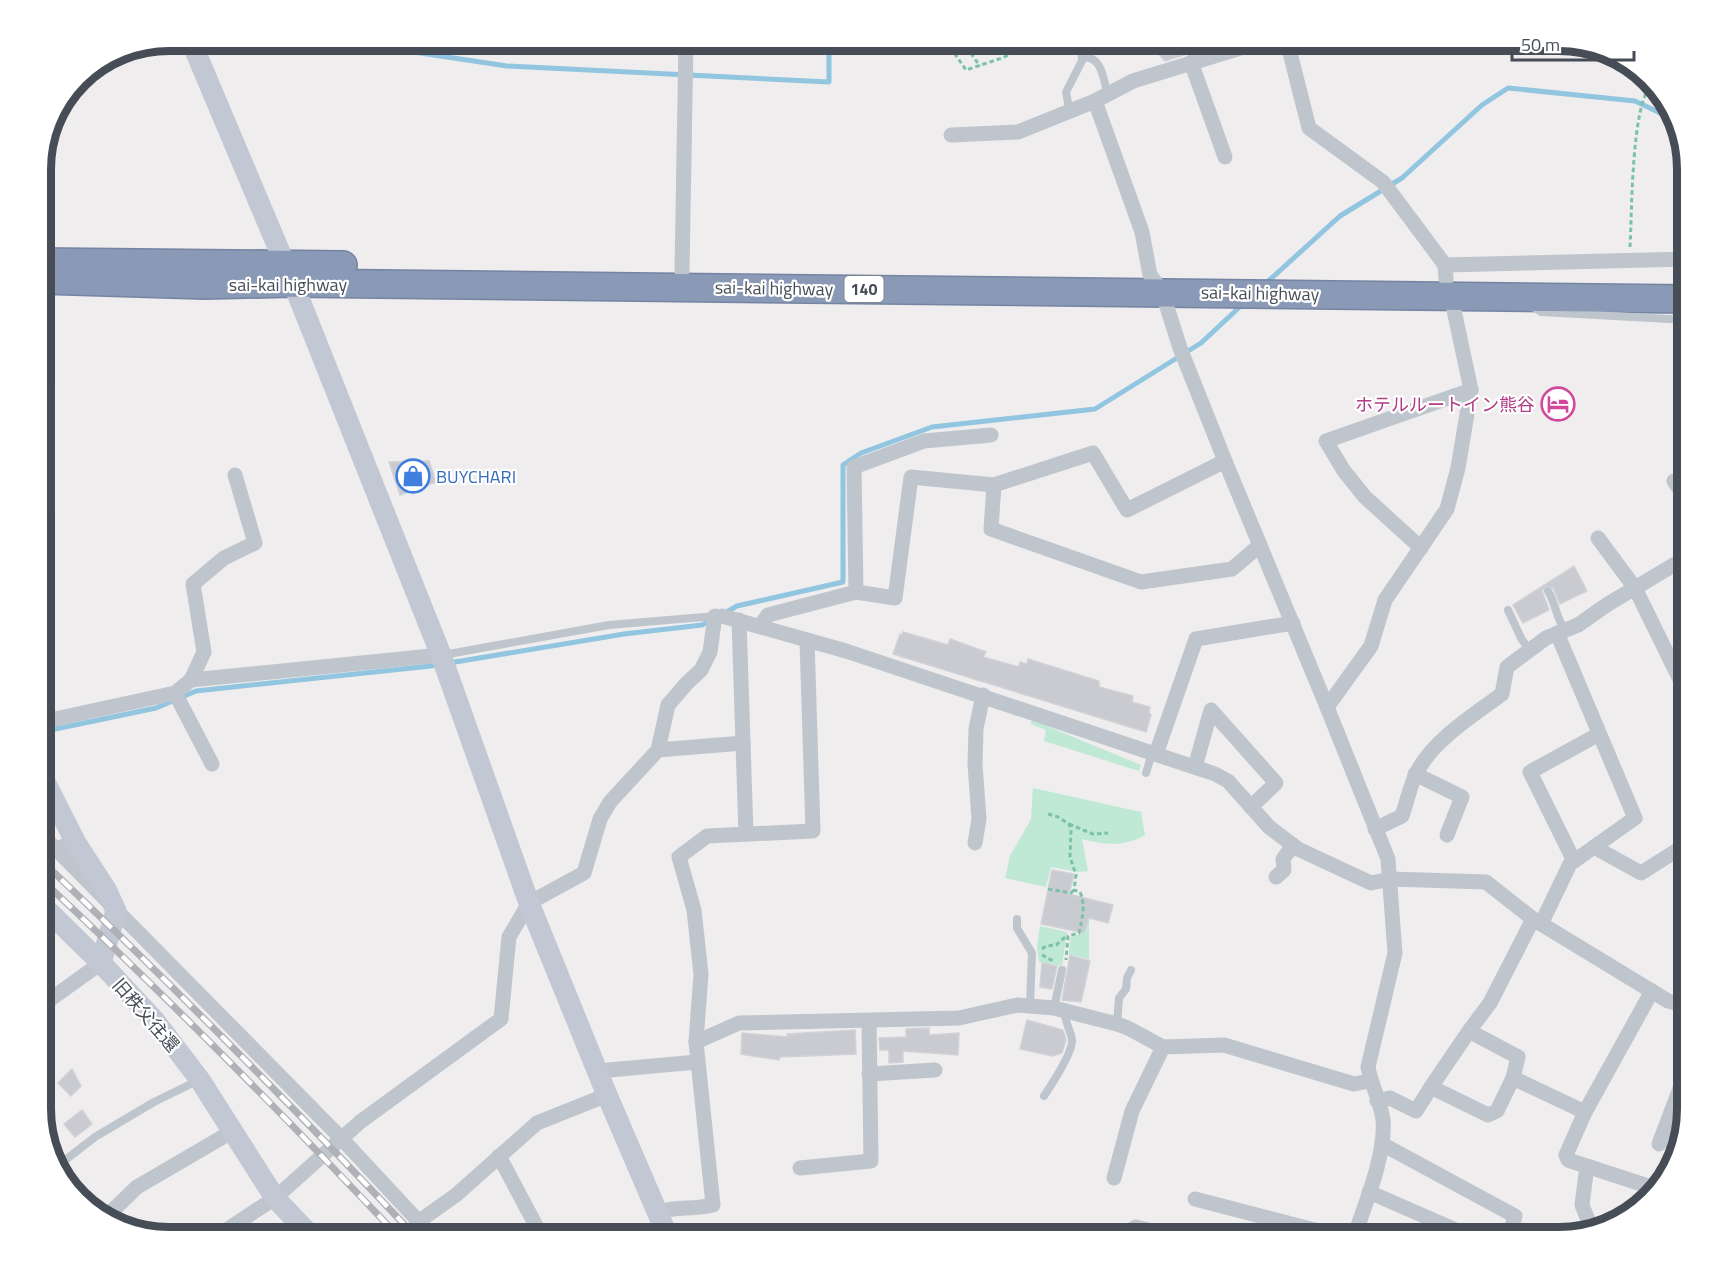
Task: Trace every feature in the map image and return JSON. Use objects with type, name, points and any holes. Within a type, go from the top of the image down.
[{"type":"highway","name":"sai-kai highway","points":[[51,262],[289,273],[1156,283],[1447,280],[1677,282]]},
{"type":"highway","name":"sai-kai highway","points":[[51,280],[205,285],[289,273],[891,271],[1156,283]]},
{"type":"highway","name":"sai-kai highway","points":[[1447,280],[1517,296],[1677,299]]},
{"type":"street","points":[[195,51],[289,273],[441,655],[529,903],[664,1227]]},
{"type":"street","points":[[682,271],[686,51]]},
{"type":"street","points":[[951,135],[1018,132],[1102,98],[1132,81],[1227,51]]},
{"type":"street","points":[[1290,51],[1309,128],[1383,182],[1447,280],[1471,390],[1458,468],[1447,509],[1385,600],[1371,646],[1327,706]]},
{"type":"street","points":[[1191,62],[1225,157]]},
{"type":"street","points":[[1102,98],[1156,283],[1180,348],[1388,859],[1395,953],[1368,1067],[1370,1081],[1383,1119],[1383,1144],[1358,1227]]},
{"type":"street","points":[[1447,280],[1629,260],[1677,259]]},
{"type":"street","points":[[1420,548],[1365,496],[1344,471],[1326,441],[1471,390]]},
{"type":"street","points":[[855,592],[854,467],[924,441],[991,435]]},
{"type":"street","points":[[760,626],[768,615],[855,592],[895,598],[911,477],[994,485],[1093,453],[1127,510],[1225,460]]},
{"type":"street","points":[[51,720],[175,693],[191,680],[204,652],[193,584],[224,558],[255,543],[235,475]]},
{"type":"street","points":[[1674,481],[1677,485]]},
{"type":"street","points":[[994,485],[991,529],[1141,582],[1232,569],[1260,545]]},
{"type":"street","points":[[1598,538],[1635,588],[1677,672]]},
{"type":"street","points":[[1375,829],[1402,816],[1415,774],[1425,757],[1502,694],[1507,666],[1546,638],[1578,625],[1608,604],[1677,563]]},
{"type":"street","points":[[232,1227],[274,1198],[360,1122],[501,1019],[509,937],[529,903],[584,873],[600,819],[610,802],[658,750],[668,705],[701,670],[710,652],[719,616],[807,640],[982,695],[1195,767],[1228,781],[1269,827],[1293,845],[1371,883],[1390,879],[1486,882],[1537,921],[1668,1001],[1677,1003]]},
{"type":"street","points":[[739,620],[746,834]]},
{"type":"street","points":[[1154,753],[1196,639],[1293,623]]},
{"type":"street","points":[[1377,1101],[1390,1098],[1416,1111],[1490,1003],[1570,864],[1635,818],[1599,734],[1561,632]]},
{"type":"street","points":[[658,1212],[675,1207],[696,1210],[713,1205],[696,1042],[701,974],[694,910],[680,857],[707,836],[813,831],[807,640]]},
{"type":"street","points":[[191,680],[441,655]]},
{"type":"street","points":[[175,693],[212,764]]},
{"type":"street","points":[[975,843],[980,819],[975,752],[976,729],[982,695]]},
{"type":"street","points":[[1195,767],[1211,710],[1276,783],[1251,807]]},
{"type":"street","points":[[1574,861],[1530,772],[1599,734]]},
{"type":"street","points":[[658,750],[743,743]]},
{"type":"street","points":[[1415,774],[1462,797],[1448,835]]},
{"type":"street","points":[[51,803],[66,846]]},
{"type":"street","points":[[51,839],[66,846],[107,891],[116,911],[342,1138],[423,1227]]},
{"type":"street","points":[[1276,878],[1284,870],[1283,859],[1293,845]]},
{"type":"street","points":[[1594,847],[1641,873],[1677,851]]},
{"type":"street","name":"旧秩父往還","points":[[116,911],[101,963],[155,1022],[200,1080],[274,1198],[302,1227]]},
{"type":"street","points":[[51,914],[101,963],[51,999]]},
{"type":"street","points":[[1649,1186],[1568,1160],[1566,1155],[1585,1112],[1652,991]]},
{"type":"street","points":[[696,1042],[739,1023],[958,1018],[1017,1005],[1060,1010],[1117,1024],[1162,1047],[1224,1045],[1354,1084],[1370,1081]]},
{"type":"street","points":[[800,1168],[871,1161],[868,1021]]},
{"type":"street","points":[[1431,1087],[1488,1115],[1497,1111],[1513,1078],[1518,1057],[1469,1031]]},
{"type":"street","points":[[1114,1178],[1132,1111],[1162,1047]]},
{"type":"street","points":[[598,1071],[698,1062]]},
{"type":"street","points":[[869,1074],[934,1070]]},
{"type":"street","points":[[1513,1078],[1585,1112]]},
{"type":"street","points":[[418,1222],[456,1195],[537,1123],[607,1095]]},
{"type":"street","points":[[1659,1144],[1677,1098]]},
{"type":"street","points":[[112,1212],[137,1188],[233,1131]]},
{"type":"street","points":[[1383,1144],[1515,1216],[1512,1227]]},
{"type":"street","points":[[500,1156],[536,1227]]},
{"type":"street","points":[[1587,1166],[1582,1205],[1589,1223]]},
{"type":"street","points":[[1369,1191],[1448,1227]]},
{"type":"street","points":[[1195,1199],[1301,1227]]},
{"type":"lane","points":[[1074,110],[1068,103],[1066,92],[1070,80],[1078,71],[1082,59],[1081,51]]},
{"type":"lane","points":[[1082,59],[1088,56],[1100,66],[1102,98]]},
{"type":"lane","points":[[1517,296],[1541,312],[1677,319]]},
{"type":"lane","points":[[1548,591],[1556,606],[1561,632]]},
{"type":"lane","points":[[1508,610],[1529,650]]},
{"type":"lane","points":[[441,655],[609,625],[719,616]]},
{"type":"lane","points":[[1146,774],[1154,753]]},
{"type":"lane","points":[[1017,919],[1017,928],[1032,953],[1029,1006]]},
{"type":"lane","points":[[1044,1096],[1071,1052],[1072,1037],[1060,1010],[1064,966]]},
{"type":"lane","points":[[1117,1024],[1119,998],[1126,990],[1126,978],[1131,970]]},
{"type":"lane","points":[[64,1161],[95,1137],[154,1102],[200,1080]]},
{"type":"path","points":[[953,51],[966,70],[1016,51]]},
{"type":"path","points":[[970,51],[980,66]]},
{"type":"path","points":[[1629,260],[1638,118],[1647,89]]},
{"type":"path","points":[[1048,814],[1093,834],[1108,833]]},
{"type":"path","points":[[1069,824],[1071,830],[1070,857],[1076,875],[1074,890]]},
{"type":"path","points":[[1048,889],[1080,892],[1083,910],[1078,933],[1062,938],[1056,945],[1046,945],[1041,952],[1048,960],[1064,966],[1068,938]]},
{"type":"green space","points":[[1032,720],[1141,765],[1139,771],[1044,741],[1046,730],[1031,724]]},
{"type":"green space","points":[[1033,788],[1141,812],[1145,835],[1130,842],[1114,844],[1082,839],[1088,871],[1078,872],[1051,867],[1046,887],[1005,878],[1010,856],[1031,819]]},
{"type":"green space","points":[[1084,920],[1089,921],[1089,959],[1069,954],[1070,938],[1081,933]]},
{"type":"green space","points":[[1040,926],[1067,932],[1062,966],[1039,962],[1037,947]]},
{"type":"building","points":[[1156,51],[1197,51],[1165,61]]},
{"type":"building","points":[[429,461],[436,482],[400,495],[389,462]]},
{"type":"building","points":[[1574,566],[1587,591],[1560,604],[1553,588],[1546,586],[1542,591],[1549,610],[1523,623],[1513,605]]},
{"type":"building","points":[[903,632],[948,645],[950,639],[986,652],[983,657],[1019,667],[1020,662],[1027,664],[1028,659],[1099,681],[1099,687],[1133,696],[1132,702],[1150,707],[1151,715],[1146,732],[893,654],[900,634],[902,635]]},
{"type":"building","points":[[1052,870],[1074,874],[1069,894],[1113,905],[1108,923],[1089,918],[1084,933],[1041,924]]},
{"type":"building","points":[[1070,955],[1090,961],[1081,1002],[1062,1000]]},
{"type":"building","points":[[1042,963],[1057,966],[1052,989],[1040,987]]},
{"type":"building","points":[[1027,1020],[1063,1030],[1066,1040],[1062,1053],[1052,1056],[1020,1049]]},
{"type":"building","points":[[929,1028],[929,1035],[959,1033],[958,1055],[903,1051],[903,1062],[889,1063],[889,1050],[880,1050],[879,1038],[906,1037],[906,1029]]},
{"type":"building","points":[[855,1030],[856,1054],[780,1057],[779,1060],[741,1054],[742,1033],[788,1037],[787,1034]]},
{"type":"building","points":[[72,1069],[81,1086],[71,1096],[58,1083]]},
{"type":"building","points":[[82,1110],[92,1124],[75,1137],[64,1124]]},
{"type":"waterway","points":[[407,51],[507,66],[829,82],[829,51]]},
{"type":"waterway","points":[[1264,285],[1340,216],[1402,178],[1482,105],[1508,88],[1635,101],[1664,115]]},
{"type":"waterway","points":[[725,613],[737,606],[843,582],[843,465],[861,453],[932,427],[1095,409],[1201,343],[1244,303]]},
{"type":"waterway","points":[[449,663],[624,634],[702,625],[711,620]]},
{"type":"waterway","points":[[51,730],[156,708],[196,691],[440,665]]},
{"type":"railway","points":[[51,870],[231,1046],[406,1227]]},
{"type":"railway","points":[[51,888],[223,1055],[389,1227]]},
{"type":"place","name":"ホテルルートイン熊谷","points":[[1558,404]]},
{"type":"place","name":"BUYCHARI","points":[[413,476]]}]
